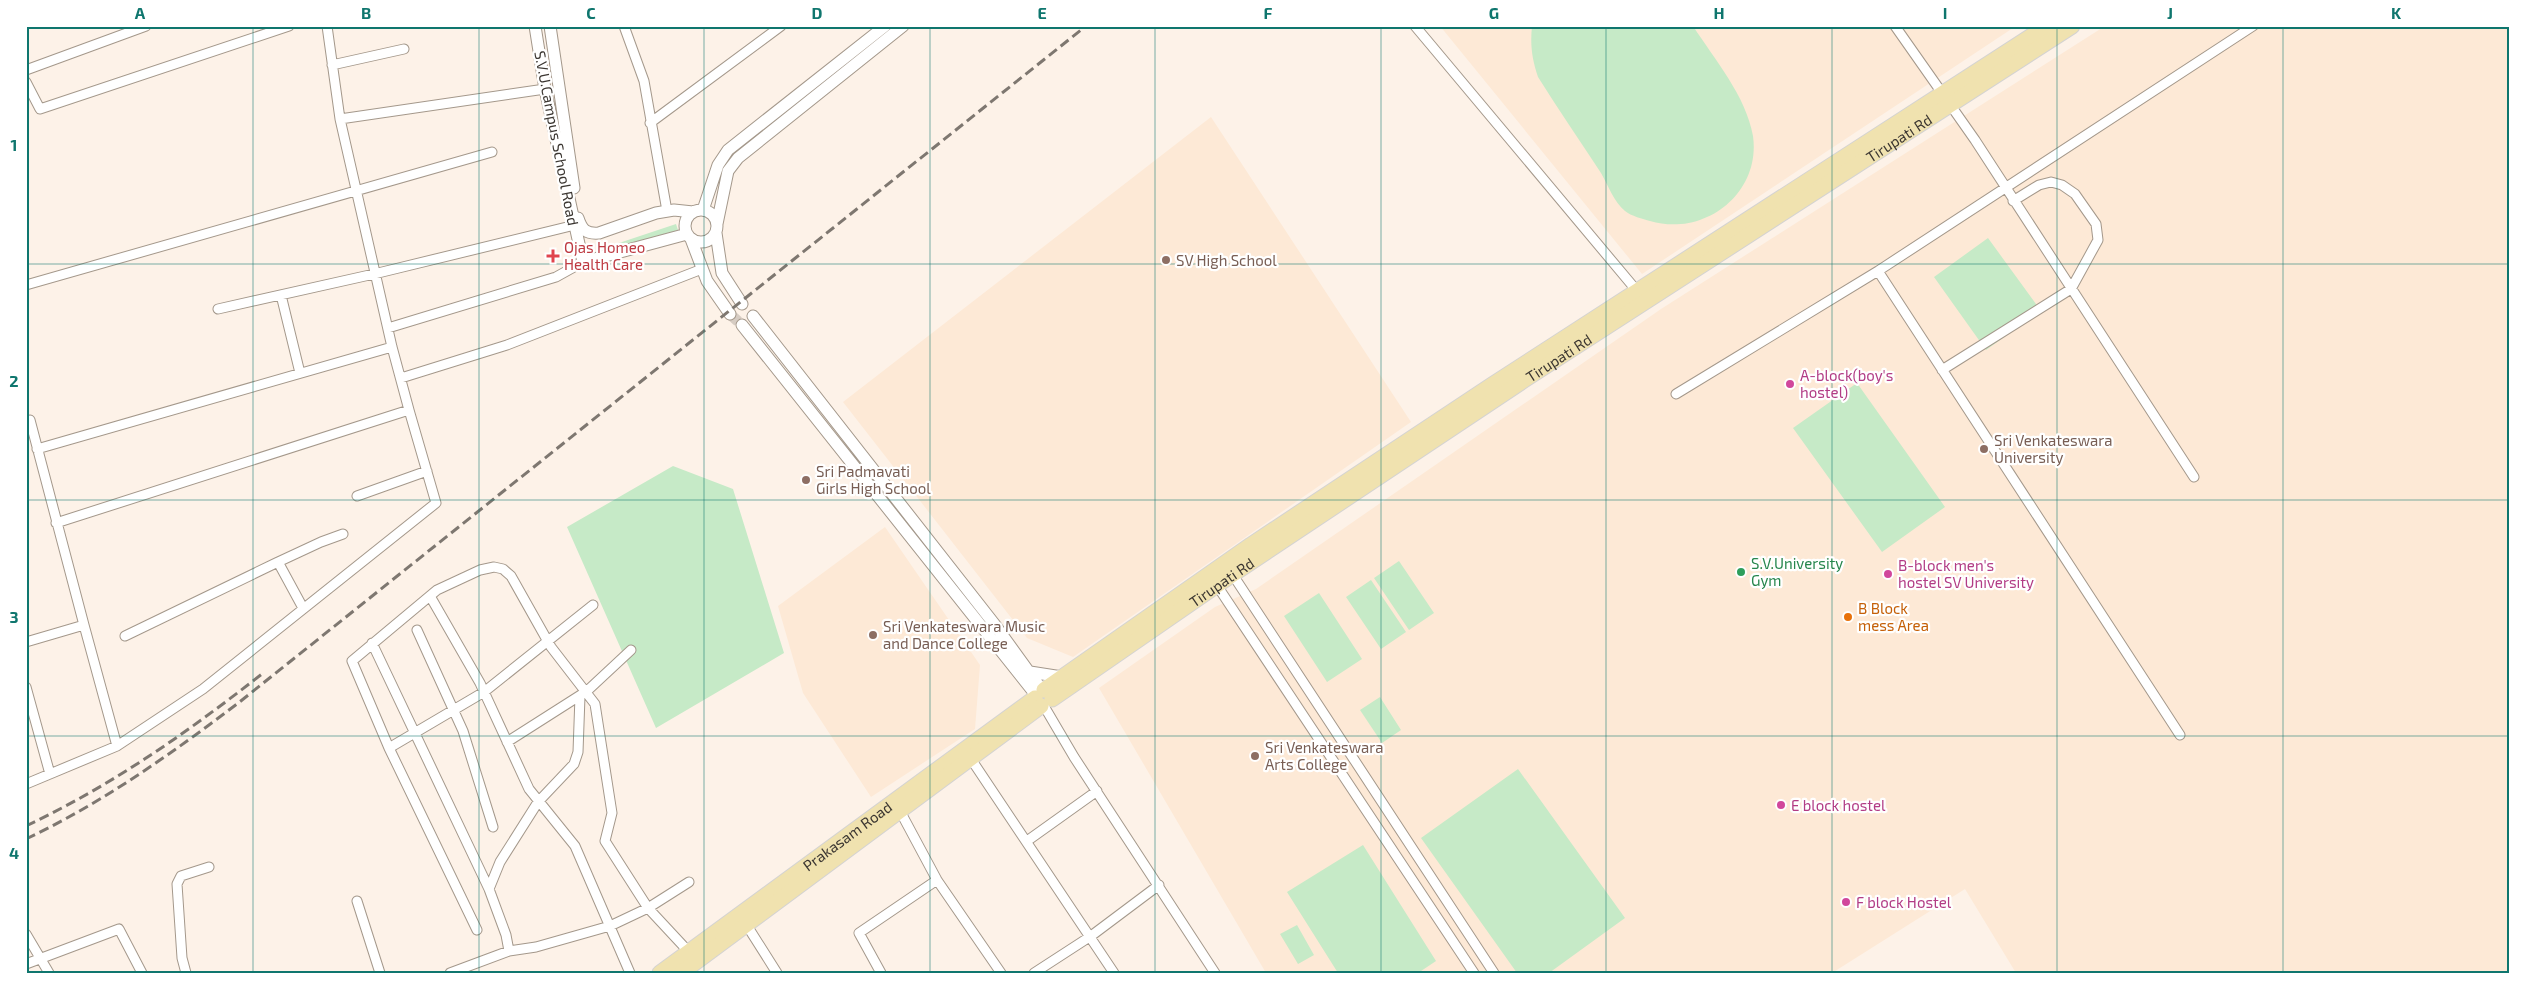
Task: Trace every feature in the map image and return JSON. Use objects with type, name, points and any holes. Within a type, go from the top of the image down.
[{"type":"main road","name":"Tirupati Rd","points":[[1042,698],[1229,569],[1521,374],[1947,99],[2047,26]]},
{"type":"main road","name":"Tirupati Rd","points":[[1521,374],[1637,291],[1947,99],[2072,26]]},
{"type":"main road","name":"Tirupati Rd","points":[[1042,698],[1062,677],[1213,580]]},
{"type":"main road","name":"Prakasam Road","points":[[681,973],[971,759],[1042,698]]},
{"type":"main road","name":"Prakasam Road","points":[[660,973],[1042,698]]},
{"type":"street","points":[[26,70],[146,26]]},
{"type":"street","points":[[26,82],[40,109],[289,26]]},
{"type":"street","points":[[26,784],[117,746],[203,689],[433,506],[436,500],[409,410],[374,274],[340,118],[327,26]]},
{"type":"street","name":"S.V.U.Campus School Road","points":[[535,26],[545,89],[583,262]]},
{"type":"street","name":"S.V.U.Campus School Road","points":[[550,26],[578,219],[582,229],[589,234],[598,233],[667,211],[698,211]]},
{"type":"street","points":[[624,26],[644,81],[667,211]]},
{"type":"street","points":[[650,123],[781,26]]},
{"type":"street","points":[[730,314],[707,281],[689,237],[687,220],[698,211],[718,165],[728,150],[885,26]]},
{"type":"street","points":[[388,328],[556,277],[583,262],[689,237],[705,242],[717,229],[728,171],[738,158],[903,26]]},
{"type":"street","points":[[1415,26],[1637,291]]},
{"type":"street","points":[[1895,26],[1947,99],[2194,478]]},
{"type":"street","points":[[1676,394],[1878,271],[2254,26]]},
{"type":"street","points":[[332,65],[404,49]]},
{"type":"street","points":[[340,118],[545,89]]},
{"type":"street","points":[[26,285],[492,152]]},
{"type":"street","points":[[1942,370],[2071,289],[2098,240],[2096,224],[2074,194],[2062,185],[2051,182],[2039,185],[2013,201]]},
{"type":"street","points":[[698,211],[712,215],[717,229],[722,273],[742,304]]},
{"type":"street","points":[[218,309],[374,274],[574,224]]},
{"type":"street","points":[[401,378],[507,345],[702,269]]},
{"type":"street","points":[[1878,271],[2180,735]]},
{"type":"street","points":[[280,295],[300,373]]},
{"type":"street","points":[[753,316],[995,624],[1030,672],[1042,698],[1097,791],[1215,973]]},
{"type":"street","points":[[742,325],[1042,698]]},
{"type":"street","points":[[37,449],[392,347]]},
{"type":"street","points":[[56,523],[409,410]]},
{"type":"street","points":[[30,420],[117,746]]},
{"type":"street","points":[[357,496],[427,471]]},
{"type":"street","points":[[125,636],[278,562],[343,534]]},
{"type":"street","points":[[278,562],[303,608]]},
{"type":"street","points":[[477,930],[389,748],[352,664],[353,659],[438,590],[480,570],[502,568],[511,576],[548,641],[583,694],[597,710],[612,813],[605,842],[648,908],[688,952]]},
{"type":"street","points":[[1229,569],[1494,973]]},
{"type":"street","points":[[1213,580],[1474,973]]},
{"type":"street","points":[[430,596],[484,692],[529,789],[575,846],[630,973]]},
{"type":"street","points":[[389,748],[417,734],[484,692],[593,605]]},
{"type":"street","points":[[26,642],[84,625]]},
{"type":"street","points":[[417,630],[463,731],[493,827]]},
{"type":"street","points":[[372,644],[417,734],[489,889],[506,935],[509,951]]},
{"type":"street","points":[[507,742],[583,694],[631,650]]},
{"type":"street","points":[[1030,672],[1062,677]]},
{"type":"street","points":[[26,687],[50,774]]},
{"type":"street","points":[[489,889],[500,862],[538,802],[574,764],[578,752],[583,694]]},
{"type":"street","points":[[971,759],[1114,973]]},
{"type":"street","points":[[1027,841],[1097,791]]},
{"type":"street","points":[[900,811],[937,880],[1000,973]]},
{"type":"street","points":[[186,973],[182,958],[177,884],[181,876],[209,867]]},
{"type":"street","points":[[881,973],[859,933],[937,880]]},
{"type":"street","points":[[450,973],[509,951],[536,947],[610,926],[648,908],[688,882]]},
{"type":"street","points":[[1034,973],[1091,936],[1159,885]]},
{"type":"street","points":[[357,901],[380,973]]},
{"type":"street","points":[[746,924],[777,973]]},
{"type":"street","points":[[26,964],[119,928],[142,973]]},
{"type":"street","points":[[26,934],[49,973]]},
{"type":"shaded area","points":[[1440,26],[2016,26],[1642,274]]},
{"type":"shaded area","name":"Sri Venkateswara University","points":[[2105,26],[2510,26],[2510,973],[2016,973],[1965,889],[1832,973],[1266,973],[1099,688],[1215,607],[1256,589],[1661,309]]},
{"type":"shaded area","name":"SV High School","points":[[1211,117],[1411,422],[1073,657],[1027,638],[843,402]]},
{"type":"shaded area","name":"Sri Venkateswara Music and Dance College","points":[[885,527],[980,665],[975,729],[871,797],[803,693],[778,606]]},
{"type":"green space","points":[[1532,26],[1693,26],[1729,79],[1744,107],[1749,121],[1753,136],[1753,157],[1748,176],[1738,193],[1725,206],[1708,216],[1690,223],[1670,224],[1650,221],[1625,211],[1614,198],[1601,173],[1538,77],[1532,52]]},
{"type":"green space","points":[[676,224],[678,230],[609,253],[607,247]]},
{"type":"green space","points":[[1988,238],[2041,311],[1986,350],[1934,277]]},
{"type":"green space","points":[[1857,383],[1945,507],[1882,552],[1793,428]]},
{"type":"green space","points":[[673,466],[733,489],[784,653],[656,728],[567,527]]},
{"type":"green space","points":[[1399,561],[1434,613],[1409,630],[1374,578]]},
{"type":"green space","points":[[1371,580],[1406,632],[1381,649],[1346,597]]},
{"type":"green space","points":[[1319,593],[1362,659],[1327,682],[1284,616]]},
{"type":"green space","points":[[1380,697],[1401,730],[1382,743],[1360,710]]},
{"type":"green space","points":[[1518,769],[1625,918],[1549,973],[1517,973],[1421,838]]},
{"type":"green space","points":[[1363,845],[1436,961],[1418,973],[1338,973],[1287,892]]},
{"type":"green space","points":[[1297,925],[1314,955],[1298,964],[1280,934]]},
{"type":"tunnel","points":[[730,314],[742,325]]},
{"type":"railway","points":[[26,839],[109,794],[187,741],[237,704],[1086,26]]},
{"type":"railway","points":[[26,826],[89,793],[148,757],[262,674]]},
{"type":"place","name":"Ojas Homeo Health Care","points":[[553,256]]},
{"type":"place","name":"SV High School","points":[[1166,260]]},
{"type":"place","name":"A-block(boy's hostel)","points":[[1790,384]]},
{"type":"place","name":"Sri Venkateswara University","points":[[1984,449]]},
{"type":"place","name":"Sri Padmavati Girls High School","points":[[806,480]]},
{"type":"place","name":"S.V.University Gym","points":[[1741,572]]},
{"type":"place","name":"B-block men's hostel SV University","points":[[1888,574]]},
{"type":"place","name":"B Block mess Area","points":[[1848,617]]},
{"type":"place","name":"Sri Venkateswara Music and Dance College","points":[[873,635]]},
{"type":"place","name":"Sri Venkateswara Arts College","points":[[1255,756]]},
{"type":"place","name":"E block hostel","points":[[1781,805]]},
{"type":"place","name":"F block Hostel","points":[[1846,902]]}]
